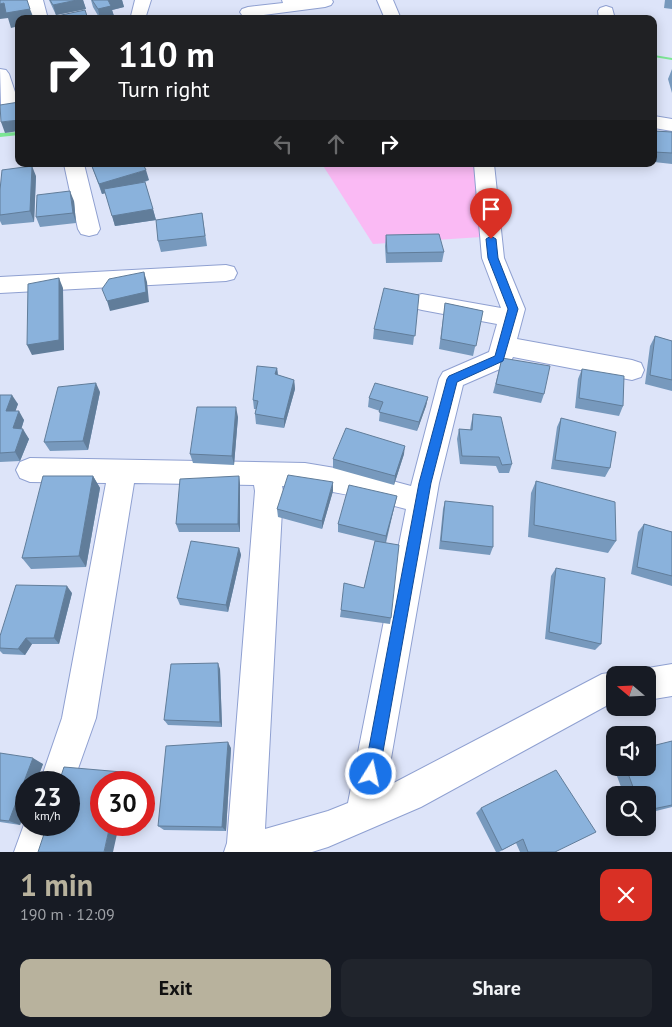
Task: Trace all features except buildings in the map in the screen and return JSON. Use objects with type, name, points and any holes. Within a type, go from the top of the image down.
[{"type":"street","points":[[35,0],[39,15]]},
{"type":"street","points":[[139,15],[143,0]]},
{"type":"street","points":[[385,0],[391,15]]},
{"type":"street","points":[[248,12],[291,3],[325,2]]},
{"type":"street","points":[[0,74],[10,105]]},
{"type":"street","points":[[657,122],[672,125]]},
{"type":"street","points":[[75,167],[89,229]]},
{"type":"street","points":[[364,813],[421,501],[452,379],[500,358],[513,309],[493,258],[484,167]]},
{"type":"street","points":[[0,285],[226,274]]},
{"type":"street","points":[[422,302],[510,318]]},
{"type":"street","points":[[503,346],[632,370]]},
{"type":"street","points":[[30,470],[305,475],[359,484],[421,501]]},
{"type":"street","points":[[61,771],[79,718],[122,471]]},
{"type":"street","points":[[266,473],[269,491],[243,852],[328,829],[409,795],[606,689]]},
{"type":"street","points":[[656,683],[672,680]]},
{"type":"street","points":[[32,852],[38,836]]},
{"type":"shaded area","points":[[324,167],[475,167],[482,237],[373,244]]},
{"type":"waterway","points":[[657,56],[672,59]]},
{"type":"waterway","points":[[0,135],[15,133]]},
{"type":"route","points":[[371,774],[425,483],[452,379],[500,358],[513,309],[493,258],[491,239]]}]
